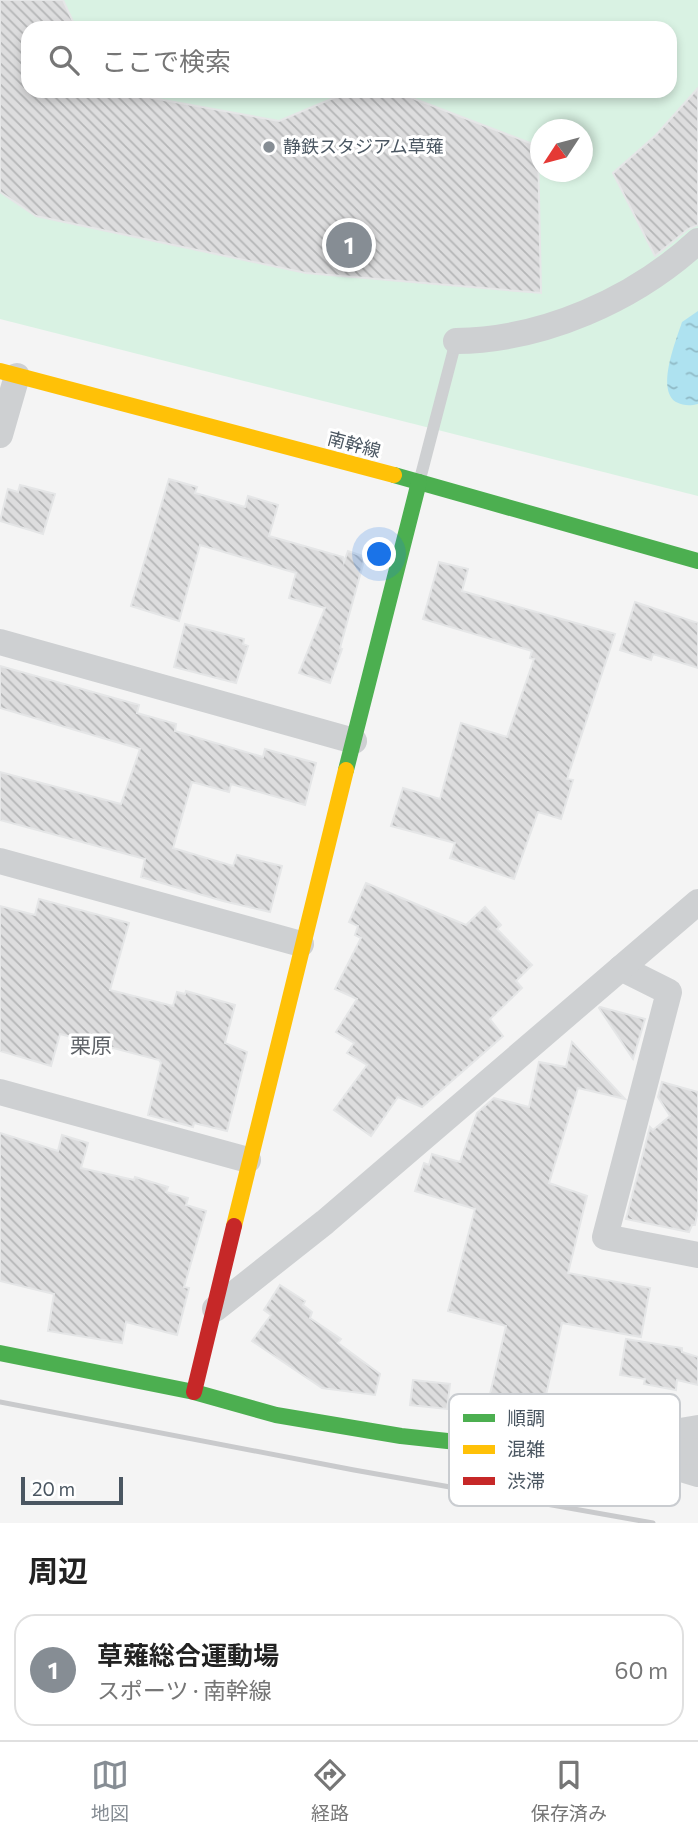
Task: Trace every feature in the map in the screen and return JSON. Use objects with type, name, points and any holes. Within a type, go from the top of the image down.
[{"type":"street","points":[[456,341],[514,335],[593,310],[643,282],[698,241]]},
{"type":"street","points":[[0,435],[9,374]]},
{"type":"street","name":"南幹線","points":[[9,374],[419,482],[698,561]]},
{"type":"street","points":[[194,1392],[301,944],[419,482]]},
{"type":"street","points":[[0,642],[354,741]]},
{"type":"street","points":[[0,860],[301,944]]},
{"type":"street","points":[[215,1309],[326,1222],[698,902]]},
{"type":"street","points":[[621,968],[669,992],[605,1237],[698,1255]]},
{"type":"street","points":[[0,1092],[248,1160]]},
{"type":"street","points":[[0,1353],[194,1392],[276,1415],[449,1441]]},
{"type":"street","points":[[680,1431],[698,1428]]},
{"type":"street","points":[[680,1451],[698,1452]]},
{"type":"street","points":[[680,1469],[698,1474]]},
{"type":"lane","points":[[419,482],[456,341]]},
{"type":"green space","points":[[0,0],[698,0],[698,496],[0,319]]},
{"type":"water","points":[[698,311],[698,404],[684,405],[670,396],[669,364],[682,322]]},
{"type":"building","name":"静鉄スタジアム草薙","points":[[0,0],[63,0],[73,21],[21,21],[21,98],[152,98],[279,121],[333,98],[412,98],[530,143],[530,182],[539,182],[541,293],[306,273],[36,216],[0,192]]},
{"type":"building","points":[[698,88],[698,225],[688,229],[655,256],[613,173],[656,135]]},
{"type":"building","points":[[169,479],[197,487],[195,493],[245,507],[248,496],[278,505],[269,536],[343,557],[344,562],[348,551],[365,557],[340,648],[342,649],[330,683],[299,673],[325,608],[289,598],[296,573],[200,545],[179,621],[131,606]]},
{"type":"building","points":[[20,485],[55,494],[43,534],[0,521],[8,489],[18,492]]},
{"type":"building","points":[[439,562],[468,569],[462,591],[615,634],[567,779],[573,780],[561,819],[538,812],[514,879],[450,858],[455,843],[391,826],[403,788],[440,799],[461,723],[507,737],[534,659],[530,658],[532,651],[423,619]]},
{"type":"building","points":[[635,602],[698,623],[698,668],[653,654],[651,660],[620,650]]},
{"type":"building","points":[[185,624],[244,639],[243,644],[248,646],[236,683],[174,667]]},
{"type":"building","points":[[0,666],[139,705],[137,713],[176,724],[175,731],[263,757],[265,749],[316,763],[305,805],[231,784],[229,792],[192,782],[173,848],[233,866],[237,855],[282,866],[270,912],[141,877],[145,859],[0,820],[0,772],[121,804],[140,749],[0,708]]},
{"type":"building","points":[[366,883],[466,925],[485,907],[501,925],[497,929],[532,965],[516,981],[522,988],[490,1019],[503,1036],[422,1107],[398,1097],[371,1136],[334,1110],[367,1065],[347,1053],[354,1043],[336,1032],[357,999],[335,989],[361,938],[355,935],[358,926],[349,922]]},
{"type":"building","points":[[39,899],[129,923],[110,990],[173,1006],[177,992],[185,994],[186,991],[235,1005],[225,1043],[247,1052],[227,1131],[194,1123],[193,1127],[148,1115],[161,1063],[159,1060],[60,1034],[51,1066],[0,1051],[0,906],[35,915]]},
{"type":"building","points":[[599,1008],[645,1019],[633,1059]]},
{"type":"building","points":[[572,1042],[625,1099],[578,1088],[549,1183],[587,1196],[568,1273],[650,1288],[641,1337],[562,1323],[546,1394],[490,1394],[506,1326],[448,1311],[475,1209],[415,1191],[424,1163],[429,1165],[432,1154],[460,1162],[477,1113],[494,1098],[529,1107],[539,1062],[566,1067]]},
{"type":"building","points":[[662,1082],[698,1092],[698,1210],[695,1225],[692,1225],[689,1232],[626,1219],[650,1127],[653,1130],[670,1116],[658,1097]]},
{"type":"building","points":[[0,1133],[58,1151],[62,1135],[88,1143],[81,1168],[134,1180],[135,1177],[168,1187],[166,1192],[188,1198],[186,1205],[206,1211],[184,1287],[189,1288],[177,1335],[126,1322],[122,1343],[48,1331],[54,1294],[0,1281]]},
{"type":"building","points":[[280,1285],[305,1301],[303,1305],[312,1312],[310,1318],[341,1339],[338,1343],[380,1374],[375,1395],[322,1388],[252,1341],[271,1315],[264,1310]]},
{"type":"building","points":[[626,1339],[682,1348],[682,1352],[698,1357],[698,1385],[677,1380],[676,1390],[644,1384],[645,1379],[620,1375]]},
{"type":"building","points":[[413,1380],[450,1384],[447,1409],[410,1405]]},
{"type":"railway","points":[[0,1402],[449,1487]]},
{"type":"railway","points":[[557,1506],[653,1523]]},
{"type":"traffic: fast","points":[[394,475],[698,561]]},
{"type":"traffic: fast","points":[[346,770],[419,482]]},
{"type":"traffic: fast","points":[[0,1353],[194,1392],[276,1415],[449,1441]]},
{"type":"traffic: slow","points":[[0,371],[394,475]]},
{"type":"traffic: slow","points":[[234,1226],[346,770]]},
{"type":"traffic: jam","points":[[194,1392],[234,1226]]},
{"type":"place","name":"静鉄スタジアム草薙","points":[[269,147]]},
{"type":"place","name":"草薙総合運動場","points":[[349,245]]},
{"type":"district","name":"栗原","points":[[91,1046]]}]
